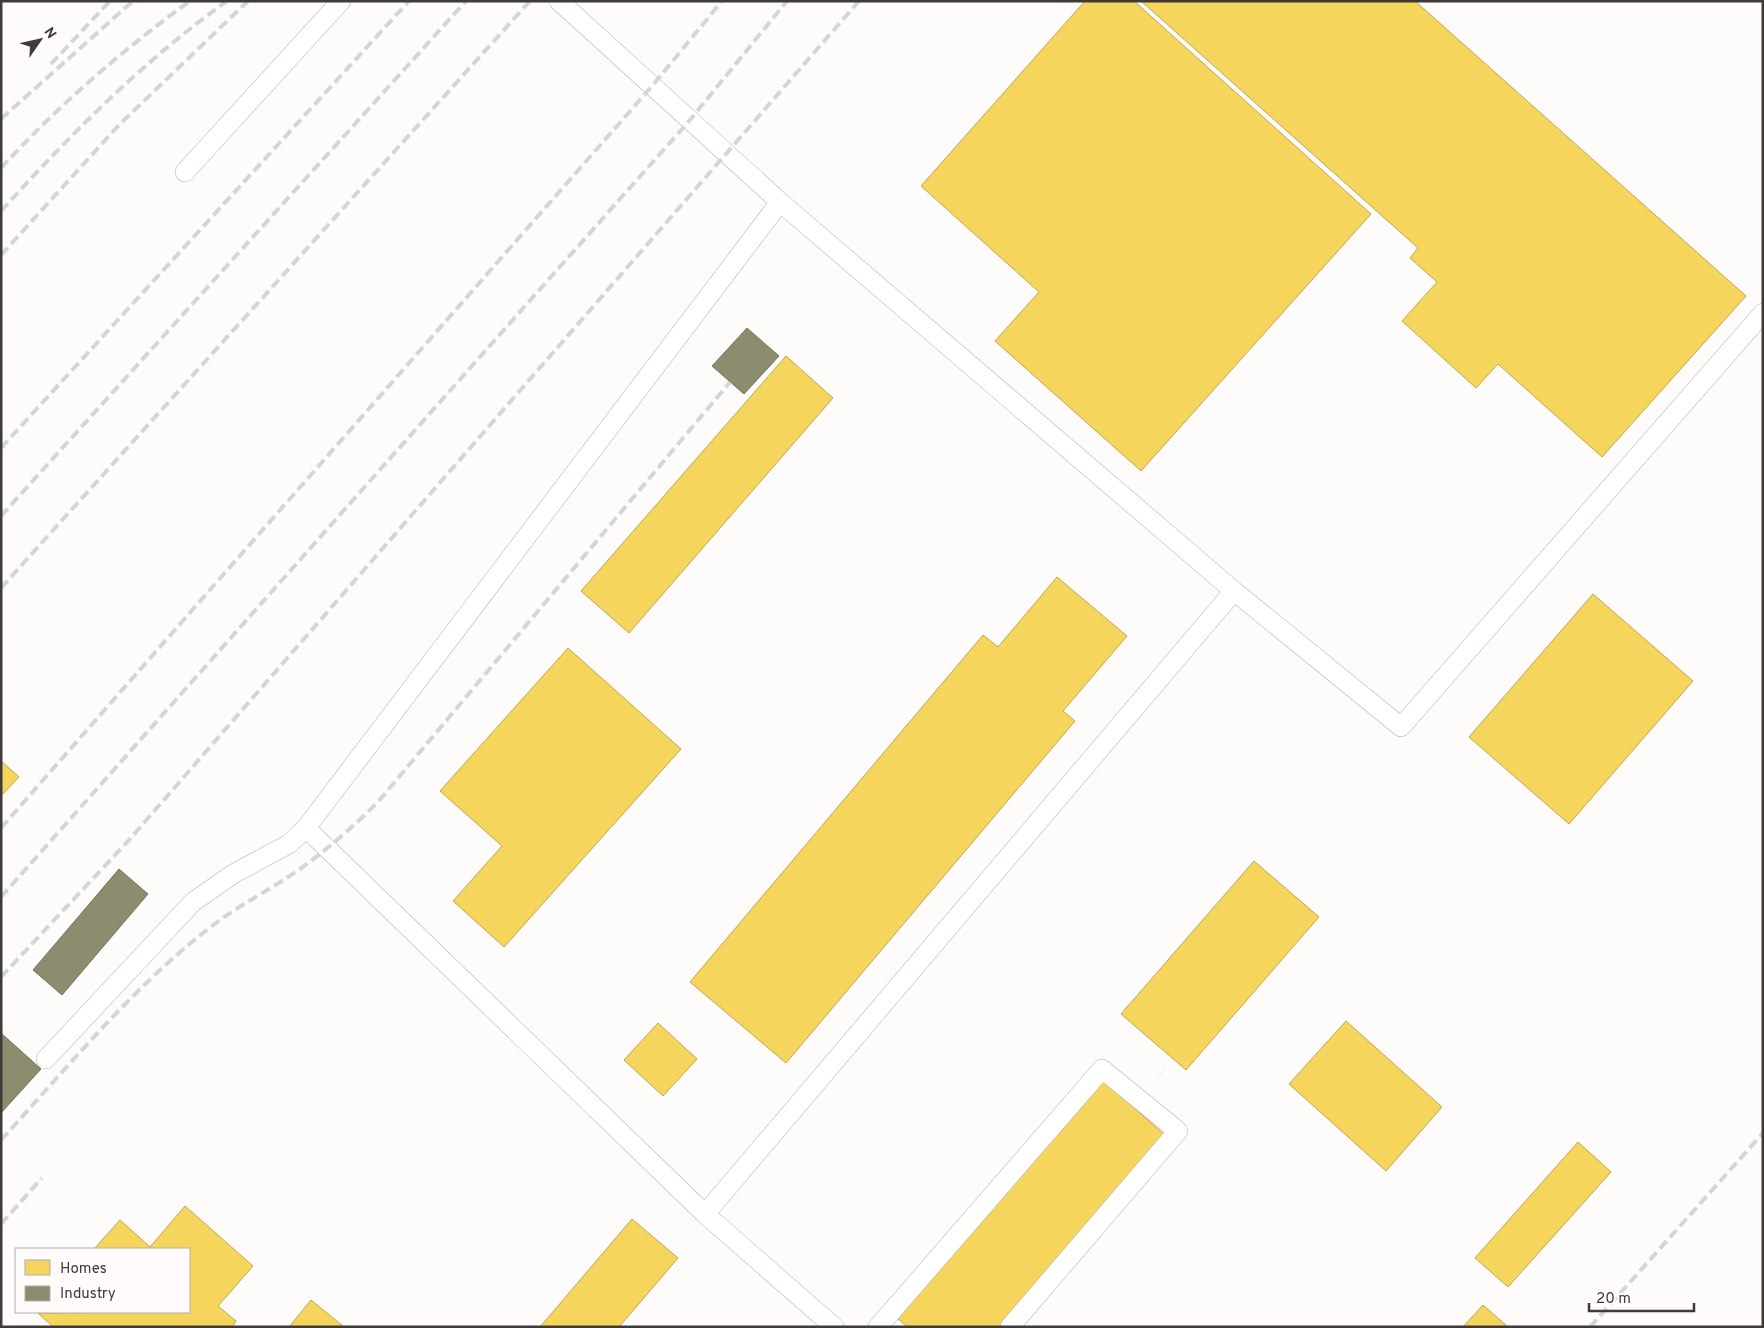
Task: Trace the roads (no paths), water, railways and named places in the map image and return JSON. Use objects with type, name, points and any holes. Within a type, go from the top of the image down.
[{"type":"lane","points":[[185,172],[341,1]]},
{"type":"lane","points":[[559,1],[780,202],[1234,591],[1401,727],[1763,313]]},
{"type":"lane","points":[[46,1059],[192,902],[233,874],[289,844],[306,828],[780,202]]},
{"type":"lane","points":[[705,1214],[1234,591]]},
{"type":"lane","points":[[306,828],[705,1214],[834,1327]]},
{"type":"lane","points":[[878,1327],[1102,1069],[1178,1131],[1010,1327]]},
{"type":"railway","points":[[51,64],[110,1]]},
{"type":"railway","points":[[1,119],[133,1]]},
{"type":"railway","points":[[1,168],[91,80],[139,39],[190,1]]},
{"type":"railway","points":[[1,211],[108,100],[196,24],[227,1]]},
{"type":"railway","points":[[1,255],[119,125],[248,1]]},
{"type":"railway","points":[[1,448],[409,1]]},
{"type":"railway","points":[[1,516],[466,1]]},
{"type":"railway","points":[[1,588],[530,1]]},
{"type":"railway","points":[[1,828],[653,85],[722,1]]},
{"type":"railway","points":[[1,897],[690,120],[787,1]]},
{"type":"railway","points":[[1,977],[129,840],[859,1]]},
{"type":"railway","points":[[1,1140],[100,1030],[152,977],[208,929],[242,905],[289,877],[310,861],[360,820],[378,802],[730,382]]},
{"type":"railway","points":[[1590,1327],[1763,1133]]},
{"type":"railway","points":[[1,1224],[42,1178]]}]
